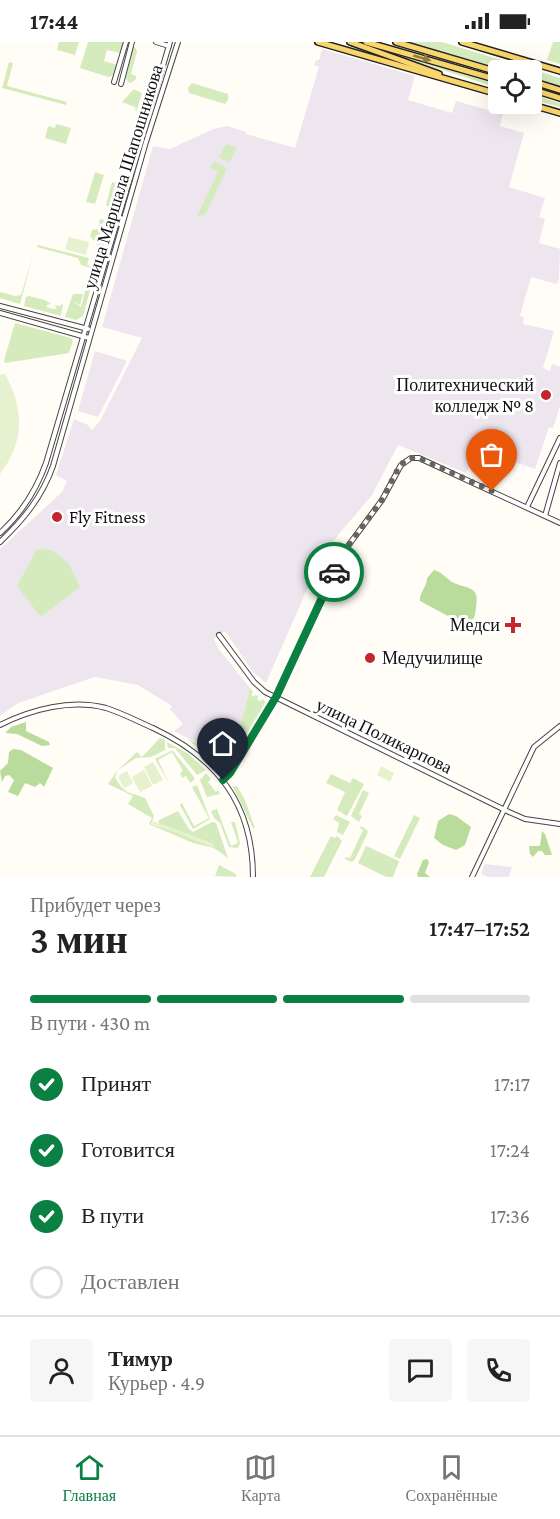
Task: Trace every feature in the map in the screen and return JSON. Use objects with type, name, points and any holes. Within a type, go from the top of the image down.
[{"type":"main road","points":[[318,42],[488,91]]},
{"type":"main road","points":[[350,42],[424,67],[460,83]]},
{"type":"main road","points":[[366,42],[488,77]]},
{"type":"main road","points":[[396,42],[488,69]]},
{"type":"main road","points":[[462,42],[560,71]]},
{"type":"main road","points":[[542,84],[560,90]]},
{"type":"main road","points":[[542,92],[560,99]]},
{"type":"main road","points":[[542,108],[560,113]]},
{"type":"street","points":[[114,82],[126,42]]},
{"type":"street","points":[[121,84],[132,42]]},
{"type":"street","points":[[156,42],[170,44]]},
{"type":"street","name":"улица Маршала Шапошникова","points":[[89,329],[94,320],[178,42]]},
{"type":"street","name":"улица Маршала Шапошникова","points":[[89,329],[89,318],[170,44]]},
{"type":"street","points":[[0,306],[89,329]]},
{"type":"street","points":[[0,313],[89,338]]},
{"type":"street","points":[[0,533],[24,508],[40,478],[84,336],[89,329]]},
{"type":"street","points":[[0,542],[29,512],[46,483],[66,425],[89,338],[89,329]]},
{"type":"street","points":[[527,507],[560,438]]},
{"type":"street","points":[[223,780],[230,773],[276,697],[348,546],[382,500],[400,465],[414,457],[426,461],[560,523]]},
{"type":"street","points":[[545,516],[560,463]]},
{"type":"street","name":"улица Поликарпова","points":[[219,635],[254,682],[266,692],[525,819],[560,824]]},
{"type":"street","points":[[0,725],[23,715],[59,706],[91,705],[106,708],[182,743],[204,759],[223,780],[236,800],[245,820],[251,844],[254,877]]},
{"type":"street","points":[[472,877],[534,747],[560,726]]},
{"type":"shaded area","points":[[322,49],[415,76],[408,100],[452,113],[456,101],[488,110],[488,114],[503,114],[500,126],[524,133],[509,187],[545,198],[539,217],[545,219],[539,243],[560,249],[557,284],[531,277],[520,316],[524,317],[523,324],[554,331],[543,368],[550,371],[552,364],[560,367],[560,406],[553,428],[549,427],[535,469],[477,449],[466,473],[398,445],[372,495],[323,553],[266,683],[253,672],[225,631],[214,639],[217,647],[250,688],[236,743],[228,759],[174,731],[183,724],[170,709],[172,706],[138,685],[95,677],[18,703],[0,716],[0,549],[62,492],[67,481],[56,475],[74,419],[88,425],[92,430],[100,421],[142,338],[102,327],[153,146],[170,149],[213,129],[227,126],[295,148],[319,67],[314,65],[316,60],[319,60]]},
{"type":"shaded area","points":[[95,351],[127,361],[98,417],[78,411]]},
{"type":"shaded area","points":[[485,864],[512,867],[509,877],[488,877],[481,874]]},
{"type":"green space","points":[[59,42],[79,42],[75,55],[57,50]]},
{"type":"green space","points":[[88,42],[123,42],[120,53],[107,50],[104,61],[117,65],[112,76],[108,77],[80,68]]},
{"type":"green space","points":[[406,42],[442,42],[501,60],[488,60],[488,65]]},
{"type":"green space","points":[[553,42],[560,42],[560,64],[547,60]]},
{"type":"green space","points":[[133,47],[137,51],[131,74],[136,76],[136,79],[131,83],[126,78]]},
{"type":"green space","points":[[384,51],[488,81],[488,85]]},
{"type":"green space","points":[[9,62],[13,63],[7,86],[67,102],[66,105],[2,88]]},
{"type":"green space","points":[[542,73],[560,78],[560,86],[542,81]]},
{"type":"green space","points":[[192,83],[228,94],[228,100],[225,104],[189,93],[188,88]]},
{"type":"green space","points":[[134,89],[142,93],[136,112],[135,107],[122,102]]},
{"type":"green space","points":[[542,97],[560,103],[560,107],[542,102]]},
{"type":"green space","points":[[56,124],[71,128],[66,144],[45,138],[48,126],[55,128]]},
{"type":"green space","points":[[226,144],[237,148],[229,163],[219,157]]},
{"type":"green space","points":[[214,161],[225,167],[226,171],[205,215],[197,216],[218,172],[210,168]]},
{"type":"green space","points":[[95,172],[104,175],[95,204],[86,202]]},
{"type":"green space","points":[[112,182],[121,185],[114,213],[108,211],[109,207],[106,205]]},
{"type":"green space","points":[[100,219],[111,221],[102,252],[95,256],[97,244],[90,236],[92,230],[98,229]]},
{"type":"green space","points":[[69,237],[89,242],[86,255],[65,249]]},
{"type":"green space","points":[[38,245],[89,258],[87,265],[92,266],[94,259],[99,258],[83,316],[76,320],[65,317],[73,294],[83,294],[80,305],[72,301],[81,307],[91,268],[81,265],[78,258],[37,247]]},
{"type":"green space","points":[[33,255],[20,304],[0,298],[0,292],[15,296],[21,295]]},
{"type":"green space","points":[[26,297],[45,300],[51,304],[47,307],[53,309],[57,308],[54,305],[60,306],[63,303],[61,316],[24,306]]},
{"type":"green space","points":[[15,323],[71,338],[73,341],[69,353],[5,363]]},
{"type":"green space","points":[[5,374],[16,400],[19,425],[14,449],[0,474],[0,375]]},
{"type":"green space","points":[[37,549],[52,550],[69,564],[80,587],[41,617],[17,586]]},
{"type":"green space","points":[[434,570],[452,582],[472,589],[477,600],[472,620],[461,623],[420,601],[427,578]]},
{"type":"green space","points":[[250,688],[253,697],[258,696],[257,700],[260,701],[264,699],[265,703],[228,765],[222,767],[187,739],[228,758],[236,743]]},
{"type":"green space","points":[[26,722],[26,731],[49,742],[50,745],[42,746],[17,734],[5,733],[11,727]]},
{"type":"green space","points":[[160,738],[165,740],[165,750],[151,757],[136,758],[118,770],[137,752],[142,757]]},
{"type":"green space","points":[[167,742],[187,753],[206,770],[197,775],[175,748],[168,748]]},
{"type":"green space","points":[[13,749],[21,750],[53,768],[44,787],[40,783],[35,787],[25,783],[18,796],[8,792],[14,780],[9,775],[5,776],[2,782],[0,771],[8,763],[9,752]]},
{"type":"green space","points":[[173,751],[194,777],[190,783],[186,776],[182,778],[180,773],[183,771],[172,752],[158,760],[169,783],[155,759]]},
{"type":"green space","points":[[153,762],[163,780],[153,785],[144,767]]},
{"type":"green space","points":[[381,766],[394,773],[390,782],[377,775]]},
{"type":"green space","points":[[118,770],[115,777],[121,787],[127,792],[145,798],[154,816],[151,824],[213,844],[158,823],[159,820],[178,811],[193,832],[212,822],[216,823],[228,858],[214,848],[193,843],[149,824],[152,818],[128,804],[133,796],[108,784]]},
{"type":"green space","points":[[144,770],[152,786],[140,792],[132,777]]},
{"type":"green space","points":[[127,771],[133,783],[124,788],[118,776]]},
{"type":"green space","points":[[206,773],[211,779],[208,782],[220,794],[207,797],[200,780]]},
{"type":"green space","points":[[331,774],[350,783],[353,778],[364,784],[347,816],[337,810],[345,792],[326,783]]},
{"type":"green space","points":[[197,785],[210,819],[193,829],[180,805],[182,803],[194,826],[209,818],[192,787]]},
{"type":"green space","points":[[235,786],[245,800],[255,828],[233,787]]},
{"type":"green space","points":[[363,790],[369,793],[359,814],[362,816],[359,822],[351,816]]},
{"type":"green space","points":[[217,809],[231,846],[238,843],[231,822],[235,822],[240,843],[238,848],[229,847],[220,823],[211,811]]},
{"type":"green space","points":[[449,814],[456,816],[471,827],[465,845],[456,850],[443,845],[434,838],[438,821]]},
{"type":"green space","points":[[336,815],[350,822],[343,835],[337,832],[339,823],[333,819]]},
{"type":"green space","points":[[414,815],[420,818],[400,859],[394,856]]},
{"type":"green space","points":[[152,821],[214,844],[213,847],[151,823]]},
{"type":"green space","points":[[361,826],[368,832],[352,862],[345,859],[350,858],[363,830]]},
{"type":"green space","points":[[542,831],[552,855],[545,855],[542,851],[538,851],[533,857],[529,846],[540,846]]},
{"type":"green space","points":[[331,836],[335,838],[337,836],[342,841],[324,877],[310,877]]},
{"type":"green space","points":[[366,846],[399,861],[393,877],[386,877],[358,863]]},
{"type":"green space","points":[[427,859],[429,862],[425,873],[430,877],[418,877],[417,874],[423,860]]},
{"type":"green space","points":[[219,865],[236,874],[236,877],[215,876]]},
{"type":"way so far","points":[[334,572],[348,546],[387,492],[400,465],[407,460],[414,457],[419,458],[492,491]]},
{"type":"place","name":"Политехнический колледж № 8","points":[[546,395]]},
{"type":"place","name":"Fly Fitness","points":[[57,517]]},
{"type":"place","name":"Медси","points":[[513,625]]},
{"type":"place","name":"Медучилище","points":[[370,658]]},
{"type":"route","points":[[223,780],[230,773],[276,697],[334,572]]}]
